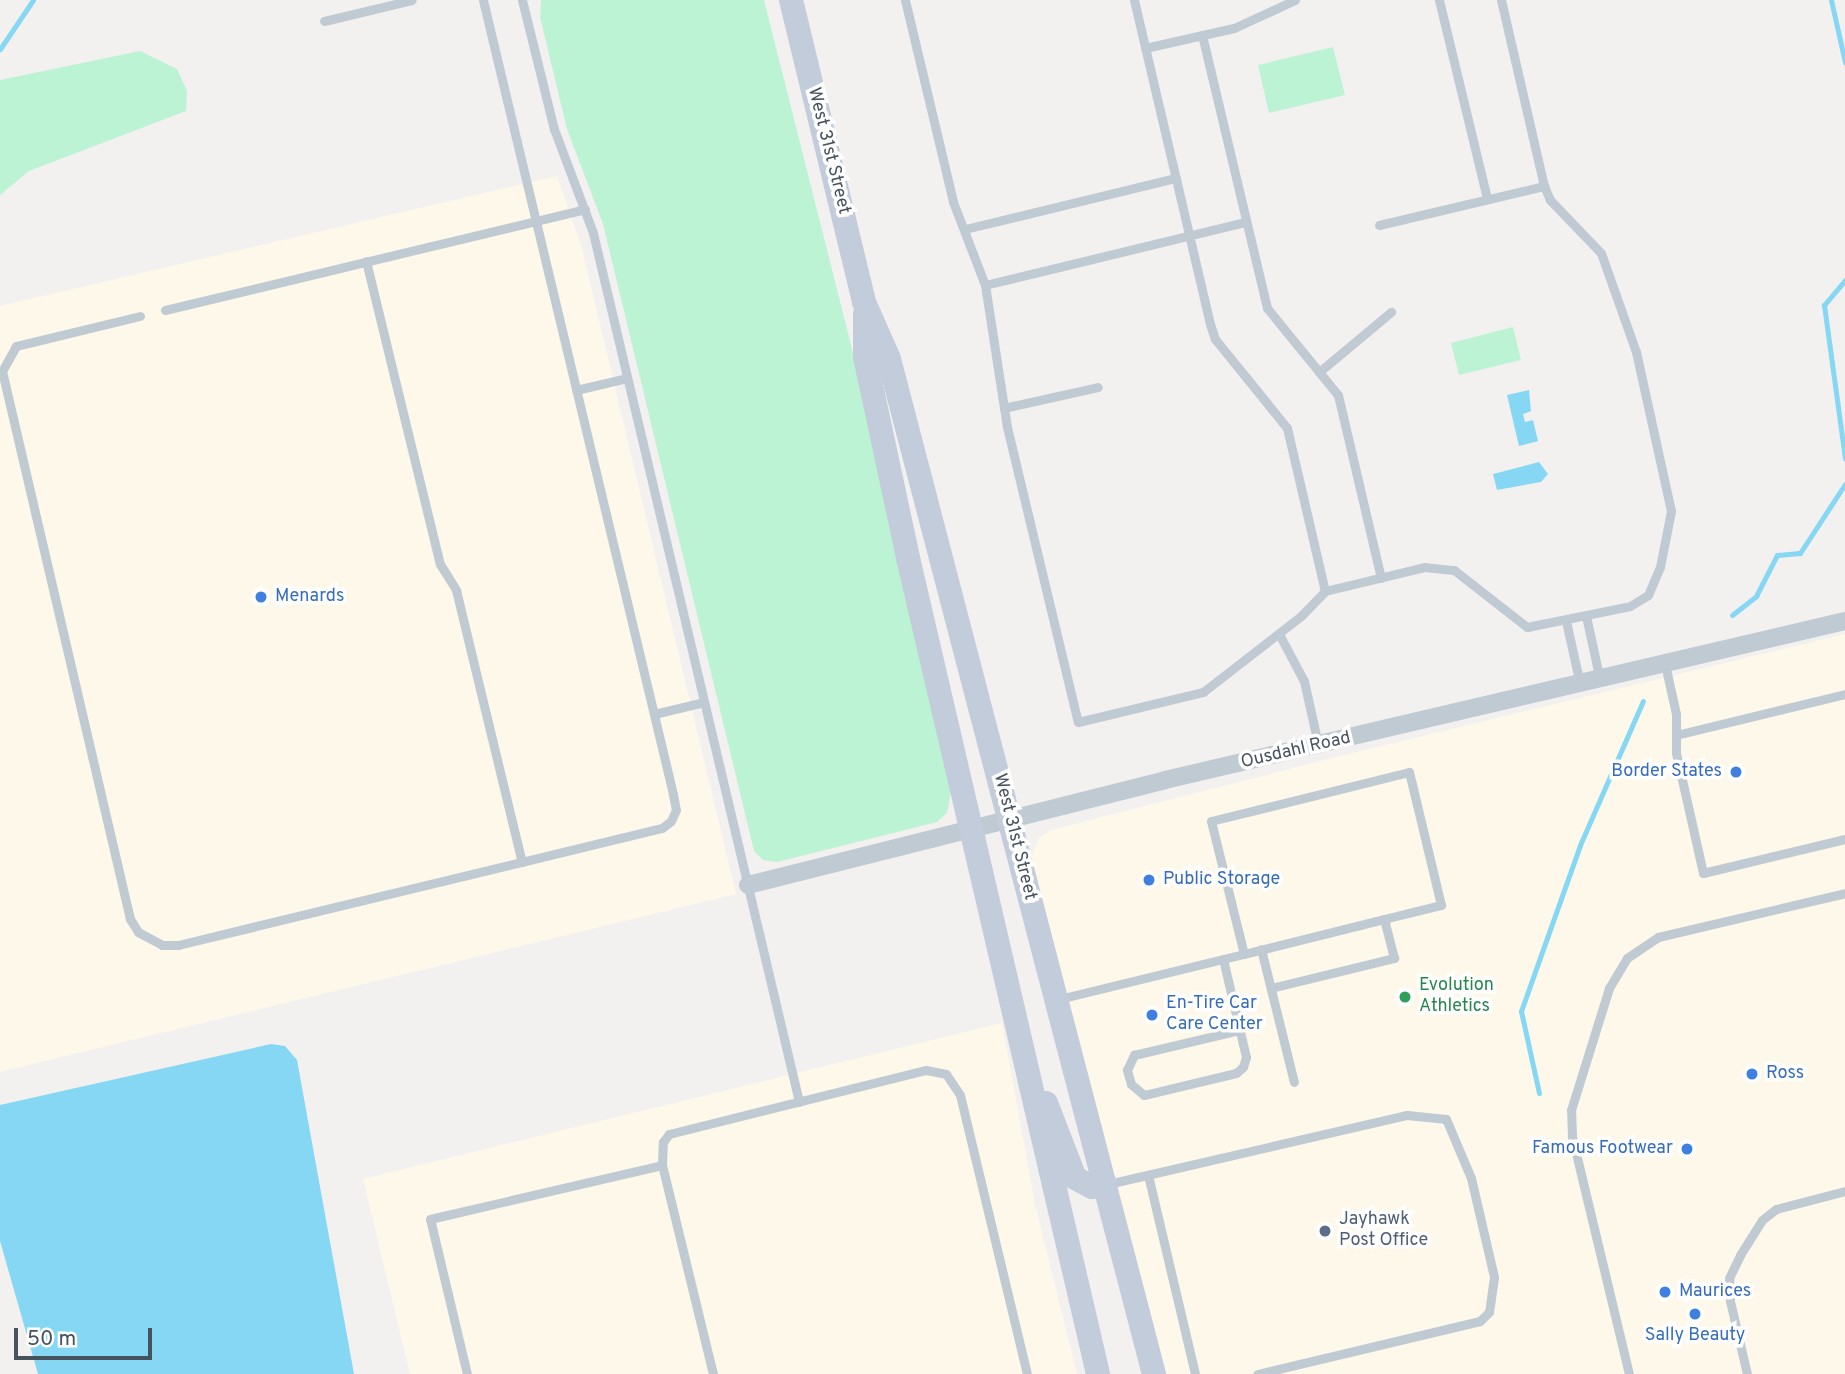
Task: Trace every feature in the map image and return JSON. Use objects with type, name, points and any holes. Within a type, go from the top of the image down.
[{"type":"main road","name":"West 31st Street","points":[[791,0],[864,302],[889,359],[1154,1374]]},
{"type":"main road","name":"West 31st Street","points":[[864,302],[865,357],[1098,1374]]},
{"type":"main road","points":[[1025,1062],[1057,1125],[1074,1178],[1091,1186],[1106,1184]]},
{"type":"street","name":"Ousdahl Road","points":[[748,886],[1009,820],[1845,621]]},
{"type":"lane","points":[[324,20],[412,0]]},
{"type":"lane","points":[[140,316],[16,346],[2,371],[127,905],[138,932],[162,945],[178,945],[662,828],[671,821],[676,810],[673,794],[483,0]]},
{"type":"lane","points":[[522,0],[554,129],[584,209],[627,378],[799,1102]]},
{"type":"lane","points":[[905,0],[953,202],[985,285],[1004,408],[1078,722],[1203,692],[1279,634],[1325,591],[1381,578],[1440,567],[1472,582],[1527,627],[1630,607],[1648,596],[1660,567],[1671,511],[1636,352],[1601,253],[1550,200],[1544,186],[1501,0]]},
{"type":"lane","points":[[1134,0],[1216,339],[1287,428],[1325,591]]},
{"type":"lane","points":[[1145,48],[1251,22],[1295,0]]},
{"type":"lane","points":[[1439,0],[1487,199]]},
{"type":"lane","points":[[1202,35],[1267,308],[1338,395],[1381,578]]},
{"type":"lane","points":[[965,229],[1176,178]]},
{"type":"lane","points":[[1379,225],[1544,186]]},
{"type":"lane","points":[[165,310],[584,209]]},
{"type":"lane","points":[[985,285],[1246,222]]},
{"type":"lane","points":[[366,261],[440,564],[456,590],[522,862]]},
{"type":"lane","points":[[1319,372],[1391,312]]},
{"type":"lane","points":[[576,390],[627,378]]},
{"type":"lane","points":[[1004,408],[1098,387]]},
{"type":"lane","points":[[1586,616],[1600,680]]},
{"type":"lane","points":[[1566,621],[1580,685]]},
{"type":"lane","points":[[1279,634],[1304,681],[1319,746]]},
{"type":"lane","points":[[1665,664],[1676,735],[1676,753],[1703,873],[1845,839]]},
{"type":"lane","points":[[1676,735],[1845,694]]},
{"type":"lane","points":[[654,714],[704,702]]},
{"type":"lane","points":[[1056,999],[1244,954],[1441,905],[1409,772],[1211,821],[1244,954]]},
{"type":"lane","points":[[1629,1374],[1571,1110],[1609,988],[1627,958],[1658,937],[1845,893]]},
{"type":"lane","points":[[1271,988],[1394,958],[1384,919]]},
{"type":"lane","points":[[1261,949],[1294,1082]]},
{"type":"lane","points":[[1223,958],[1240,1030],[1246,1056],[1236,1073],[1144,1095],[1131,1084],[1127,1070],[1134,1055],[1240,1030]]},
{"type":"lane","points":[[713,1374],[663,1165],[663,1142],[669,1134],[926,1070],[946,1074],[955,1083],[1027,1374]]},
{"type":"lane","points":[[1106,1184],[1407,1115],[1437,1115],[1453,1130],[1463,1167],[1471,1178],[1494,1277],[1489,1312],[1480,1321],[1283,1371],[1257,1374]]},
{"type":"lane","points":[[467,1374],[430,1219],[663,1165]]},
{"type":"lane","points":[[1148,1175],[1195,1374]]},
{"type":"lane","points":[[1747,1374],[1730,1301],[1729,1278],[1740,1255],[1762,1220],[1776,1209],[1845,1191]]},
{"type":"shaded area","points":[[557,176],[581,245],[736,894],[0,1072],[0,306]]},
{"type":"shaded area","points":[[1845,634],[1845,1374],[1166,1374],[1031,858],[1039,838],[1051,830],[1340,756]]},
{"type":"shaded area","points":[[1002,1023],[1035,1204],[1077,1374],[410,1374],[363,1179]]},
{"type":"green space","points":[[541,0],[764,0],[850,341],[951,792],[947,813],[937,822],[777,862],[763,860],[754,851],[603,224],[567,129],[540,17]]},
{"type":"green space","points":[[1333,47],[1345,95],[1269,113],[1258,65]]},
{"type":"green space","points":[[140,51],[177,69],[187,91],[186,111],[29,171],[0,195],[0,80]]},
{"type":"green space","points":[[1513,327],[1521,360],[1459,375],[1451,343]]},
{"type":"water","points":[[1529,390],[1531,411],[1523,414],[1525,422],[1533,420],[1538,441],[1519,446],[1507,395]]},
{"type":"water","points":[[1539,462],[1548,474],[1541,482],[1497,490],[1493,474]]},
{"type":"water","points":[[271,1044],[285,1046],[297,1060],[354,1374],[38,1374],[0,1241],[0,1105]]},
{"type":"waterway","points":[[0,49],[33,0]]},
{"type":"waterway","points":[[1831,0],[1845,62]]},
{"type":"waterway","points":[[1845,280],[1824,305],[1845,459]]},
{"type":"waterway","points":[[1732,615],[1756,596],[1777,555],[1800,553],[1845,484]]},
{"type":"waterway","points":[[1539,1093],[1521,1011],[1580,845],[1643,701]]},
{"type":"place","name":"Menards","points":[[261,597]]},
{"type":"place","name":"Border States","points":[[1736,772]]},
{"type":"place","name":"Public Storage","points":[[1149,880]]},
{"type":"place","name":"Evolution Athletics","points":[[1405,997]]},
{"type":"place","name":"En-Tire Car Care Center","points":[[1152,1015]]},
{"type":"place","name":"Ross","points":[[1752,1074]]},
{"type":"place","name":"Famous Footwear","points":[[1687,1149]]},
{"type":"place","name":"Jayhawk Post Office","points":[[1325,1231]]},
{"type":"place","name":"Maurices","points":[[1665,1292]]},
{"type":"place","name":"Sally Beauty","points":[[1695,1314]]}]
